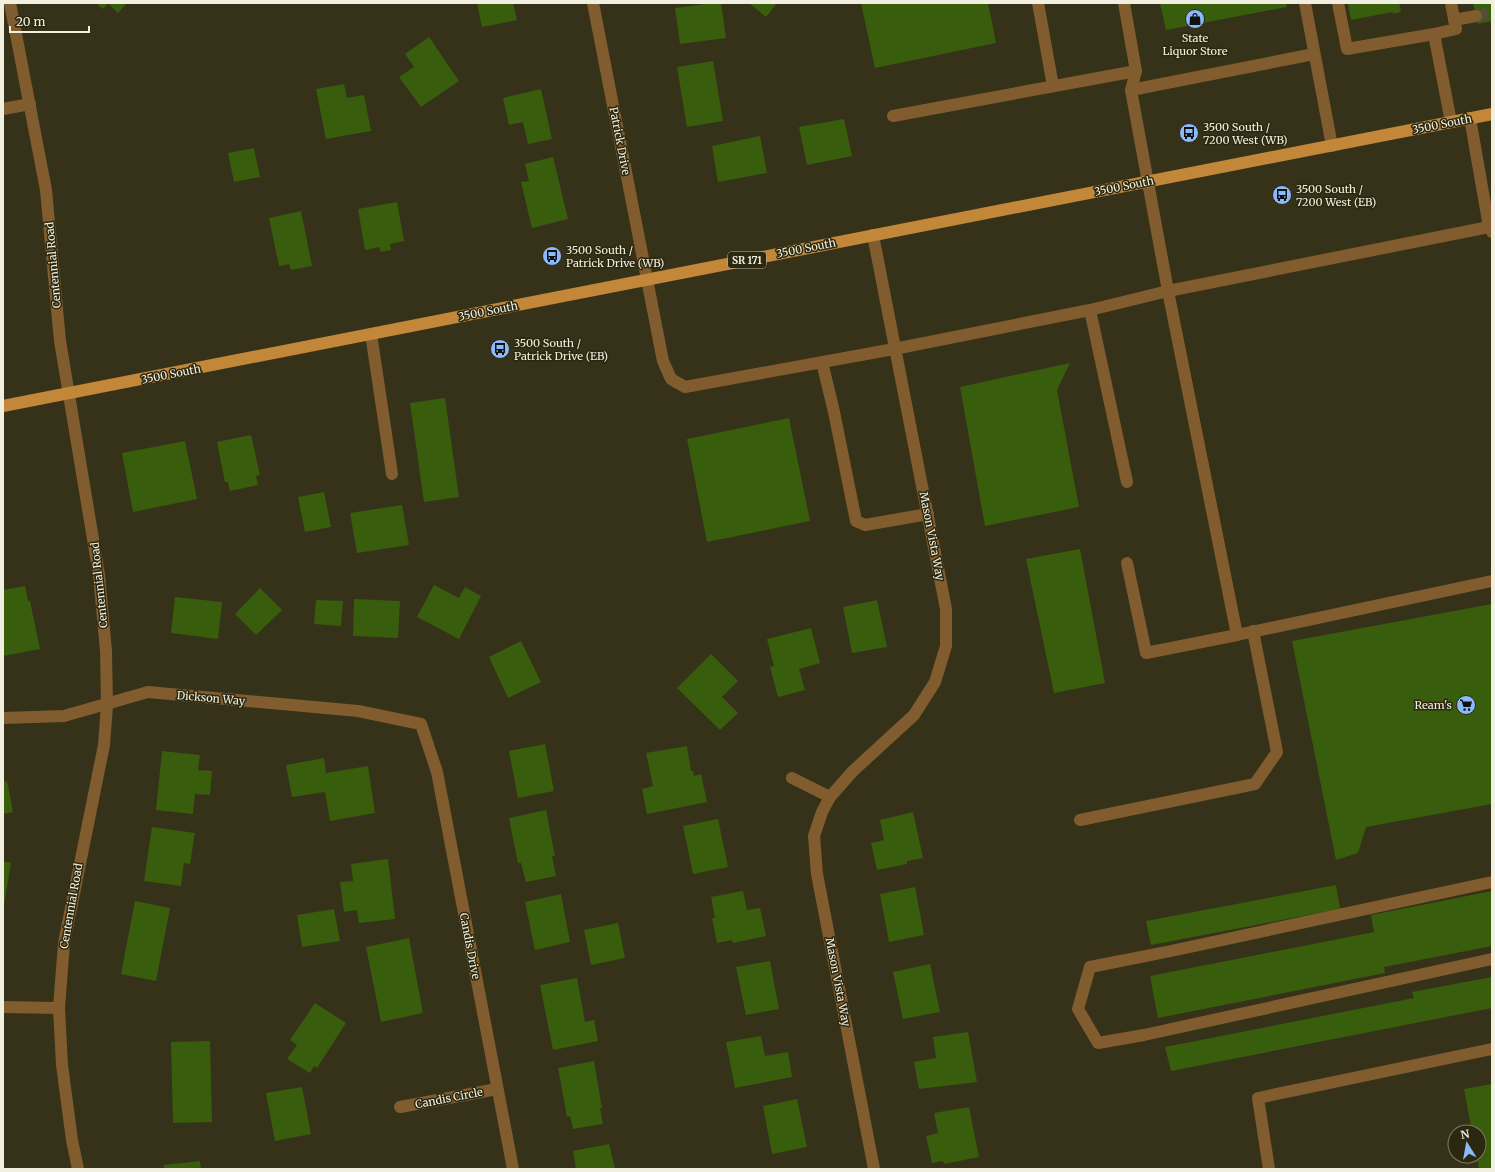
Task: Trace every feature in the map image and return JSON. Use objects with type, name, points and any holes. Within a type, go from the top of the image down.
[{"type":"main road","name":"3500 South","points":[[3,406],[1492,114]]},
{"type":"street","name":"Centennial Road","points":[[10,3],[46,190],[60,341],[68,394],[90,513],[99,575],[106,651],[104,745],[64,943],[59,1008],[62,1065],[72,1140],[78,1169]]},
{"type":"street","name":"Patrick Drive","points":[[593,3],[663,361],[671,380],[685,388],[894,349],[1090,310],[1168,291],[1491,230]]},
{"type":"street","points":[[1038,3],[1053,86]]},
{"type":"street","points":[[1124,3],[1136,71],[1131,90],[1147,182],[1237,635]]},
{"type":"street","points":[[1304,3],[1332,146]]},
{"type":"street","points":[[1338,3],[1347,49],[1456,29],[1451,3]]},
{"type":"street","points":[[1454,20],[1476,16]]},
{"type":"street","points":[[1434,34],[1451,122]]},
{"type":"street","points":[[1131,90],[1314,54]]},
{"type":"street","points":[[893,116],[1136,71]]},
{"type":"street","points":[[3,109],[30,104]]},
{"type":"street","points":[[1470,118],[1491,230]]},
{"type":"street","name":"Mason Vista Way","points":[[873,235],[894,349],[946,609],[946,646],[934,682],[914,715],[853,771],[830,797],[822,812],[814,836],[817,874],[874,1169]]},
{"type":"street","points":[[1090,310],[1127,482]]},
{"type":"street","points":[[371,334],[392,474]]},
{"type":"street","points":[[822,362],[834,412],[856,521],[865,524],[928,514]]},
{"type":"street","points":[[1127,563],[1146,653],[1492,581]]},
{"type":"street","points":[[1080,820],[1255,784],[1277,752],[1253,631]]},
{"type":"street","name":"Dickson Way","points":[[3,718],[64,716],[148,692],[358,711],[422,724]]},
{"type":"street","name":"Candis Drive","points":[[422,724],[437,772],[513,1169]]},
{"type":"street","points":[[792,778],[830,797]]},
{"type":"street","points":[[1492,882],[1178,950],[1090,966],[1078,1009],[1098,1043],[1144,1035],[1492,959]]},
{"type":"street","points":[[3,1007],[59,1008]]},
{"type":"street","points":[[1269,1169],[1258,1098],[1492,1048]]},
{"type":"street","name":"Candis Circle","points":[[400,1108],[497,1089]]},
{"type":"building","points":[[96,3],[108,3],[103,9]]},
{"type":"building","points":[[108,3],[127,3],[118,13]]},
{"type":"building","points":[[477,3],[513,3],[517,20],[482,27]]},
{"type":"building","points":[[721,3],[726,38],[680,44],[675,8]]},
{"type":"building","points":[[749,3],[777,3],[766,17]]},
{"type":"building","points":[[861,3],[988,3],[996,43],[875,68]]},
{"type":"building","name":"State Liquor Store","points":[[1160,3],[1286,3],[1287,7],[1166,30]]},
{"type":"building","points":[[1348,3],[1399,3],[1401,12],[1393,14],[1393,12],[1351,20]]},
{"type":"building","points":[[1473,3],[1492,3],[1492,21],[1478,24]]},
{"type":"building","points":[[429,37],[459,81],[421,107],[399,77],[414,67],[405,54]]},
{"type":"building","points":[[713,61],[723,121],[687,127],[677,67]]},
{"type":"building","points":[[344,84],[347,98],[364,95],[371,131],[326,139],[316,89]]},
{"type":"building","points":[[541,89],[552,139],[528,144],[523,122],[509,125],[503,98]]},
{"type":"building","points":[[844,119],[852,156],[807,165],[799,127]]},
{"type":"building","points":[[760,136],[767,173],[718,182],[712,146]]},
{"type":"building","points":[[254,148],[260,177],[234,182],[228,153]]},
{"type":"building","points":[[553,157],[568,219],[532,228],[521,182],[529,181],[525,164]]},
{"type":"building","points":[[397,202],[404,241],[390,244],[391,250],[380,252],[380,247],[365,250],[358,209]]},
{"type":"building","points":[[301,211],[312,266],[291,270],[289,264],[279,266],[269,218]]},
{"type":"building","points":[[1070,363],[1057,390],[1079,507],[985,526],[960,387]]},
{"type":"building","points":[[445,398],[459,497],[424,502],[410,403]]},
{"type":"building","points":[[789,418],[810,521],[707,542],[687,439]]},
{"type":"building","points":[[251,435],[260,475],[256,476],[258,485],[230,491],[228,482],[225,482],[217,442]]},
{"type":"building","points":[[185,441],[197,499],[133,512],[122,453]]},
{"type":"building","points":[[324,492],[331,527],[305,532],[298,497]]},
{"type":"building","points":[[402,505],[409,545],[357,553],[350,513]]},
{"type":"building","points":[[1080,549],[1105,683],[1054,693],[1026,559]]},
{"type":"building","points":[[434,585],[459,598],[465,587],[481,596],[459,639],[417,617]]},
{"type":"building","points":[[25,586],[28,601],[30,601],[40,649],[3,656],[3,590]]},
{"type":"building","points":[[260,588],[282,610],[256,635],[235,614]]},
{"type":"building","points":[[175,597],[222,602],[218,639],[171,633]]},
{"type":"building","points":[[354,599],[400,601],[398,638],[353,636]]},
{"type":"building","points":[[316,600],[343,601],[341,626],[314,624]]},
{"type":"building","points":[[877,600],[887,647],[852,653],[843,607]]},
{"type":"building","points":[[1492,604],[1492,804],[1366,827],[1358,853],[1336,860],[1292,641]]},
{"type":"building","points":[[811,628],[820,663],[799,669],[805,690],[778,697],[770,667],[774,666],[767,639]]},
{"type":"building","points":[[521,641],[541,682],[508,698],[489,657]]},
{"type":"building","points":[[711,654],[738,681],[722,697],[738,713],[720,730],[677,688]]},
{"type":"building","points":[[545,744],[554,791],[518,798],[509,751]]},
{"type":"building","points":[[687,746],[691,771],[693,771],[694,776],[701,774],[707,802],[647,814],[642,789],[653,786],[646,753]]},
{"type":"building","points":[[162,751],[200,755],[198,770],[212,771],[210,795],[195,794],[193,814],[156,810]]},
{"type":"building","points":[[324,758],[326,773],[368,766],[375,813],[330,821],[325,792],[292,797],[286,765]]},
{"type":"building","points":[[7,781],[13,812],[3,814],[3,782]]},
{"type":"building","points":[[546,810],[555,856],[552,856],[556,876],[526,882],[521,863],[518,863],[509,818]]},
{"type":"building","points":[[913,812],[923,858],[907,861],[907,864],[877,870],[871,843],[884,840],[880,820]]},
{"type":"building","points":[[718,819],[728,867],[693,874],[683,826]]},
{"type":"building","points":[[152,827],[195,833],[190,864],[184,863],[181,886],[144,881]]},
{"type":"building","points":[[388,859],[395,919],[359,923],[357,910],[344,912],[340,882],[353,881],[351,864]]},
{"type":"building","points":[[3,861],[11,863],[4,905],[3,905]]},
{"type":"building","points":[[1336,885],[1340,909],[1151,945],[1146,921]]},
{"type":"building","points":[[915,887],[924,935],[889,942],[880,894]]},
{"type":"building","points":[[743,891],[747,910],[760,908],[766,936],[733,943],[732,940],[717,943],[712,918],[715,918],[711,897]]},
{"type":"building","points":[[1492,891],[1492,946],[1384,967],[1385,973],[1158,1018],[1150,976],[1374,932],[1371,915]]},
{"type":"building","points":[[561,894],[570,942],[535,950],[525,902]]},
{"type":"building","points":[[135,901],[170,908],[156,981],[121,974]]},
{"type":"building","points":[[334,909],[340,941],[302,947],[297,915]]},
{"type":"building","points":[[618,923],[625,958],[591,965],[584,930]]},
{"type":"building","points":[[409,938],[423,1013],[381,1022],[366,947]]},
{"type":"building","points":[[770,961],[779,1009],[746,1015],[736,967]]},
{"type":"building","points":[[930,964],[940,1012],[903,1019],[893,972]]},
{"type":"building","points":[[1492,977],[1492,1008],[1171,1071],[1165,1047],[1414,998],[1412,992]]},
{"type":"building","points":[[577,978],[585,1022],[594,1020],[598,1041],[553,1050],[540,985]]},
{"type":"building","points":[[315,1003],[346,1023],[317,1068],[314,1066],[310,1073],[287,1059],[297,1045],[290,1040]]},
{"type":"building","points":[[968,1032],[977,1082],[919,1089],[914,1062],[936,1058],[933,1037]]},
{"type":"building","points":[[761,1036],[765,1056],[788,1052],[792,1077],[735,1088],[726,1042]]},
{"type":"building","points":[[210,1041],[212,1122],[173,1123],[171,1042]]},
{"type":"building","points":[[594,1061],[602,1108],[600,1108],[603,1124],[573,1129],[570,1116],[567,1117],[558,1068]]},
{"type":"building","points":[[1492,1084],[1492,1169],[1479,1169],[1478,1164],[1487,1164],[1487,1124],[1471,1124],[1464,1089]]},
{"type":"building","points":[[302,1087],[311,1134],[275,1141],[266,1093]]},
{"type":"building","points":[[797,1099],[807,1147],[772,1154],[763,1106]]},
{"type":"building","points":[[969,1107],[979,1157],[944,1164],[943,1161],[932,1163],[926,1136],[938,1133],[934,1113]]},
{"type":"building","points":[[609,1144],[615,1169],[576,1169],[573,1151]]},
{"type":"building","points":[[200,1161],[201,1169],[164,1169],[164,1165]]},
{"type":"tunnel","points":[[1476,16],[1492,13]]},
{"type":"place","name":"State Liquor Store","points":[[1195,19]]},
{"type":"place","name":"3500 South / 7200 West (WB)","points":[[1189,133]]},
{"type":"place","name":"3500 South / 7200 West (EB)","points":[[1282,195]]},
{"type":"place","name":"3500 South / Patrick Drive (WB)","points":[[552,256]]},
{"type":"place","name":"3500 South / Patrick Drive (EB)","points":[[500,349]]},
{"type":"place","name":"Ream's","points":[[1466,705]]}]
